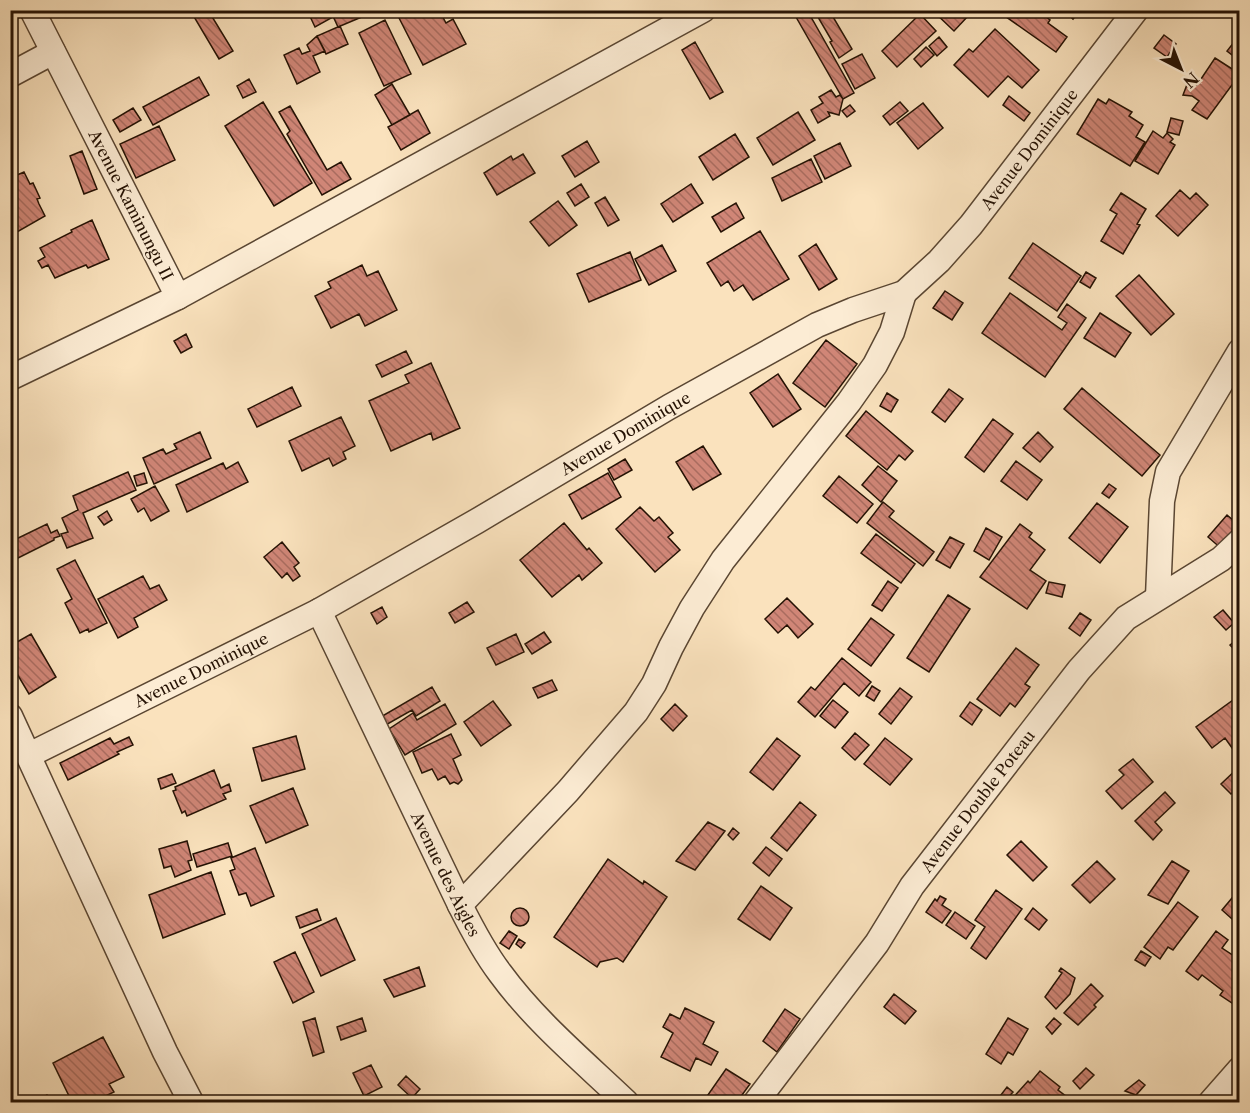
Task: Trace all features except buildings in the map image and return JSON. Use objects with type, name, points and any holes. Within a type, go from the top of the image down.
[{"type":"street","name":"Avenue Kaminungu II","points":[[10,378],[178,297],[32,10]]},
{"type":"street","points":[[178,297],[703,10]]},
{"type":"street","name":"Avenue Dominique","points":[[29,755],[319,612],[669,407],[817,325],[904,292],[939,261],[971,225],[1136,10]]},
{"type":"street","points":[[10,75],[53,52]]},
{"type":"street","points":[[460,905],[568,791],[636,712],[654,684],[692,608],[723,560],[849,402],[875,365],[892,332],[904,292]]},
{"type":"street","points":[[1158,597],[1162,501],[1168,472],[1239,351]]},
{"type":"street","name":"Avenue Double Poteau","points":[[756,1102],[877,942],[912,886],[1079,669],[1125,618],[1221,559],[1239,541]]},
{"type":"street","name":"Avenue des Aigles","points":[[319,612],[481,945],[501,974],[530,1008],[626,1102]]},
{"type":"street","points":[[10,716],[190,1102]]},
{"type":"street","points":[[1211,1102],[1239,1069]]}]
